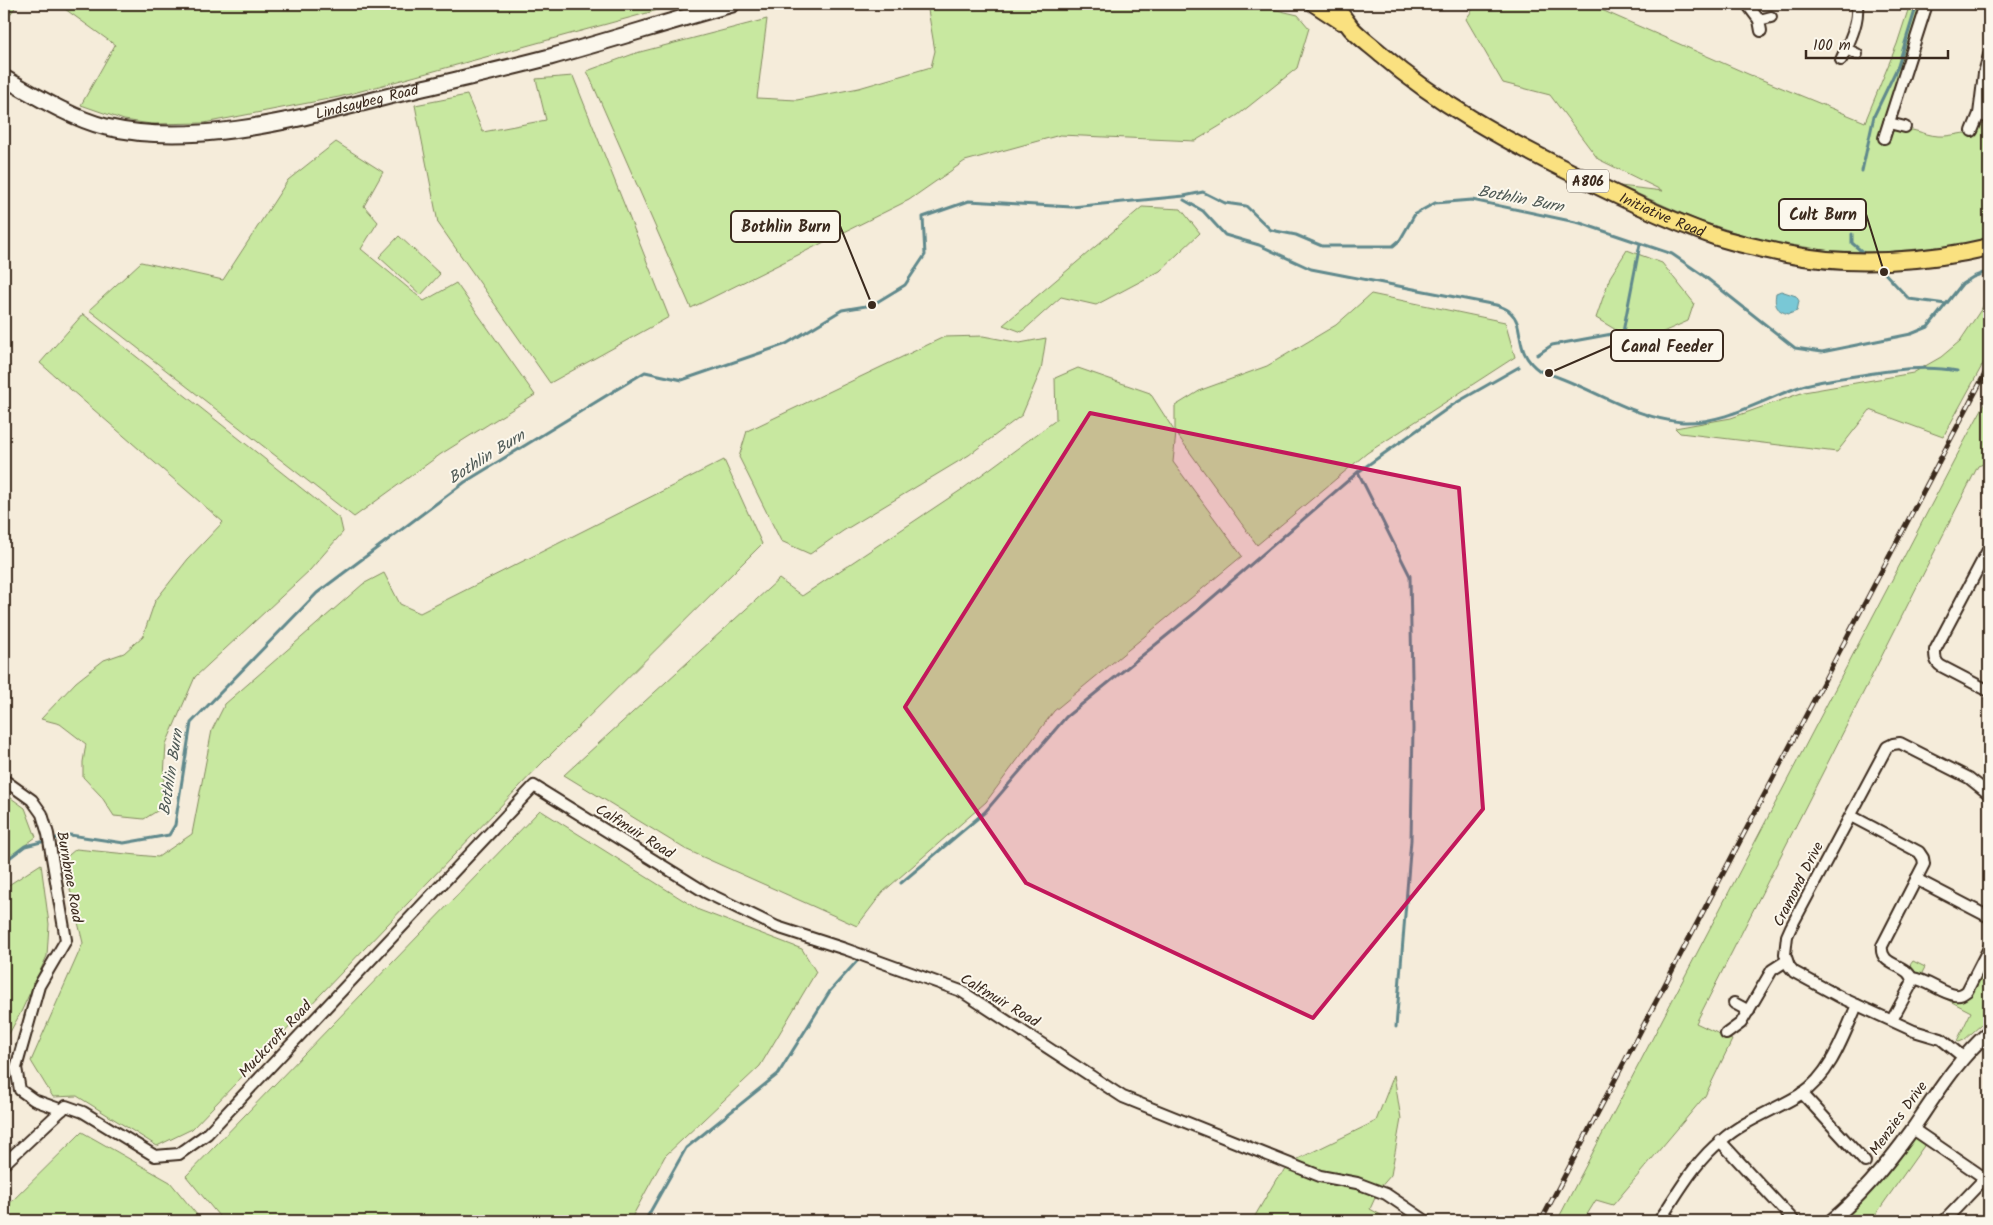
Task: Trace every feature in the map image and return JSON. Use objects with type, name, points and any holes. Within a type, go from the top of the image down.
[{"type":"main road","name":"Lindsaybeg Road","points":[[4,78],[66,111],[106,127],[149,133],[206,134],[269,124],[324,112],[513,66],[732,4]]},
{"type":"main road","name":"Initiative Road","points":[[1315,4],[1351,27],[1396,67],[1439,99],[1492,131],[1547,161],[1659,215],[1719,237],[1788,254],[1858,261],[1889,261],[1964,254],[1989,247]]},
{"type":"main road","name":"Initiative Road","points":[[1333,4],[1351,27]]},
{"type":"street","points":[[1747,4],[1760,26],[1771,17]]},
{"type":"street","points":[[1840,60],[1854,30],[1858,16],[1857,4]]},
{"type":"street","points":[[1884,138],[1927,4]]},
{"type":"street","points":[[1846,49],[1857,54]]},
{"type":"street","points":[[1972,131],[1979,114],[1984,73],[1989,55]]},
{"type":"street","points":[[1979,114],[1989,118]]},
{"type":"street","points":[[1889,123],[1905,128]]},
{"type":"street","points":[[1989,548],[1935,650],[1935,656],[1938,664],[1941,666],[1989,691]]},
{"type":"street","name":"Cramond Drive","points":[[1786,961],[1785,946],[1789,932],[1887,747],[1897,743],[1969,778],[1989,794]]},
{"type":"street","name":"Burnbrae Road","points":[[4,780],[32,800],[42,814],[48,834],[66,940],[39,986],[16,1068],[20,1090],[34,1100],[62,1110]]},
{"type":"street","name":"Muckcroft Road","points":[[62,1110],[66,1106],[83,1112],[155,1156],[179,1154],[207,1134],[534,786]]},
{"type":"street","name":"Calfmuir Road","points":[[534,786],[705,892],[777,927],[845,949],[961,991],[1123,1097],[1320,1176],[1357,1183],[1386,1194],[1426,1221]]},
{"type":"street","points":[[1851,816],[1919,852],[1923,858],[1924,864],[1882,946],[1881,952],[1886,960],[1909,973],[1912,978],[1912,983],[1892,1020]]},
{"type":"street","points":[[1916,879],[1989,917]]},
{"type":"street","points":[[1912,978],[1922,979],[1954,995],[1963,994],[1989,948]]},
{"type":"street","points":[[1726,1034],[1741,1023],[1767,976],[1772,970],[1786,961],[1800,976],[1914,1031],[1943,1040],[1963,1057]]},
{"type":"street","points":[[1734,1003],[1749,1011]]},
{"type":"street","points":[[1665,1219],[1704,1157],[1720,1141],[1735,1129],[1802,1093],[1818,1079],[1843,1038],[1857,1005]]},
{"type":"street","name":"Menzies Drive","points":[[1831,1221],[1842,1212],[1895,1153],[1963,1057],[1989,1032]]},
{"type":"street","points":[[1802,1093],[1864,1162]]},
{"type":"street","points":[[4,1164],[62,1110]]},
{"type":"street","points":[[1913,1129],[1987,1179],[1944,1221]]},
{"type":"street","points":[[1720,1141],[1794,1221]]},
{"type":"highlighted area","points":[[1090,413],[1459,488],[1483,809],[1313,1018],[1026,883],[905,707]]},
{"type":"green space","points":[[4,4],[18,4],[4,22]]},
{"type":"green space","points":[[58,4],[680,4],[339,97],[204,123],[151,124],[124,120],[81,105],[115,45]]},
{"type":"green space","points":[[927,4],[1251,4],[1298,15],[1309,28],[1297,68],[1238,115],[1195,141],[1060,135],[965,161],[909,200],[691,308],[587,71],[636,53],[767,19],[757,98],[797,100],[859,88],[931,67],[935,51]]},
{"type":"green space","points":[[1477,4],[1588,4],[1748,74],[1865,122],[1897,44],[1910,4],[1923,4],[1878,140],[1888,142],[1893,131],[1899,129],[1943,136],[1977,133],[1981,125],[1989,125],[1989,240],[1974,244],[1884,252],[1831,251],[1759,240],[1697,220],[1620,186],[1663,191],[1598,159],[1550,95],[1503,83],[1466,19]]},
{"type":"green space","points":[[573,76],[669,317],[550,383],[438,223],[415,105],[467,95],[483,132],[546,120],[536,79]]},
{"type":"green space","points":[[336,142],[383,172],[364,206],[378,222],[361,249],[424,301],[456,283],[535,395],[441,454],[354,517],[89,310],[141,262],[223,280],[288,180]]},
{"type":"green space","points":[[1142,207],[1181,209],[1200,233],[1160,271],[1096,305],[1061,297],[1022,332],[1003,325]]},
{"type":"green space","points":[[399,236],[440,274],[421,295],[379,257]]},
{"type":"green space","points":[[1627,250],[1662,263],[1694,303],[1688,321],[1638,343],[1596,318],[1610,277]]},
{"type":"green space","points":[[1371,294],[1505,322],[1515,357],[1367,453],[1257,545],[1176,433],[1173,462],[1242,556],[1054,711],[986,802],[883,892],[857,926],[685,849],[564,775],[779,579],[802,596],[961,490],[1056,420],[1055,378],[1078,368],[1150,393],[1175,432],[1175,406],[1201,390],[1267,366],[1336,325]]},
{"type":"green space","points":[[1989,301],[1989,353],[1943,437],[1870,410],[1837,452],[1680,433],[1675,428],[1731,418],[1804,392],[1913,373],[1941,357],[1960,341],[1984,305]]},
{"type":"green space","points":[[83,314],[340,519],[343,532],[310,570],[195,677],[166,744],[162,808],[144,819],[114,816],[101,796],[83,777],[86,744],[60,724],[41,719],[76,682],[104,660],[124,653],[143,636],[155,601],[188,559],[223,522],[40,363]]},
{"type":"green space","points":[[983,336],[1020,343],[1046,338],[1041,370],[1022,415],[969,455],[843,531],[810,554],[781,541],[739,457],[747,431],[944,337]]},
{"type":"green space","points":[[1989,396],[1989,462],[1978,466],[1696,1023],[1732,1040],[1705,1096],[1613,1205],[1596,1200],[1583,1221],[1557,1221],[1964,442]]},
{"type":"green space","points":[[724,460],[762,544],[539,766],[192,1129],[157,1146],[77,1096],[53,1097],[31,1061],[83,943],[63,860],[76,849],[158,857],[192,834],[212,730],[225,704],[363,584],[384,573],[400,604],[420,613]]},
{"type":"green space","points":[[4,793],[25,808],[36,837],[4,861]]},
{"type":"green space","points":[[540,810],[699,910],[802,949],[816,972],[760,1066],[665,1156],[631,1219],[634,1221],[223,1221],[186,1176]]},
{"type":"green space","points":[[41,864],[49,924],[47,956],[21,1012],[4,1043],[4,888]]},
{"type":"green space","points":[[1913,961],[1925,967],[1921,975],[1918,975],[1910,965]]},
{"type":"green space","points":[[1985,965],[1989,967],[1989,1018],[1964,1040],[1959,1042],[1957,1041],[1971,1012],[1919,984],[1953,999]]},
{"type":"green space","points":[[1394,1075],[1401,1119],[1391,1175],[1379,1189],[1370,1209],[1392,1221],[1252,1221],[1277,1178],[1298,1159],[1376,1121]]},
{"type":"green space","points":[[82,1132],[170,1182],[202,1221],[4,1221],[4,1209]]},
{"type":"green space","points":[[1913,1133],[1926,1143],[1871,1221],[1839,1221]]},
{"type":"water","points":[[1781,291],[1796,296],[1799,301],[1797,311],[1789,314],[1777,307],[1776,293]]},
{"type":"waterway","points":[[1862,171],[1874,116],[1898,66],[1917,4]]},
{"type":"waterway","name":"Bothlin Burn","points":[[4,862],[25,846],[70,835],[124,843],[169,835],[175,825],[191,723],[317,593],[465,482],[645,372],[682,380],[786,344],[842,310],[872,305],[905,285],[925,255],[923,217],[969,201],[1072,207],[1184,196],[1203,192],[1225,203],[1246,206],[1271,230],[1296,235],[1322,246],[1393,246],[1400,240],[1415,214],[1435,203],[1472,200],[1580,223],[1672,254],[1704,276],[1795,348],[1822,352],[1911,334],[1928,327],[1962,284],[1973,277],[1989,271]]},
{"type":"waterway","points":[[1184,200],[1203,211],[1225,235],[1259,245],[1311,269],[1496,305],[1506,309],[1515,318],[1518,325],[1525,355],[1540,371],[1646,415],[1664,419],[1682,422],[1698,422],[1713,419],[1744,410],[1787,391],[1832,379],[1910,369],[1933,368],[1957,371]]},
{"type":"waterway","points":[[1852,234],[1852,243],[1867,256]]},
{"type":"waterway","points":[[1537,355],[1552,345],[1623,332],[1640,244]]},
{"type":"waterway","points":[[1879,267],[1909,299],[1946,304]]},
{"type":"waterway","points":[[901,883],[985,812],[1066,717],[1191,616],[1358,472],[1454,404],[1519,367]]},
{"type":"waterway","points":[[1358,472],[1410,576],[1413,729],[1411,840],[1396,1027]]},
{"type":"waterway","points":[[645,1221],[686,1148],[778,1074],[830,991],[858,960]]},
{"type":"railway","points":[[1541,1221],[1989,366]]},
{"type":"place","name":"Cult Burn","points":[[1884,272]]},
{"type":"place","name":"Bothlin Burn","points":[[872,305]]},
{"type":"place","name":"Canal Feeder","points":[[1549,373]]}]
